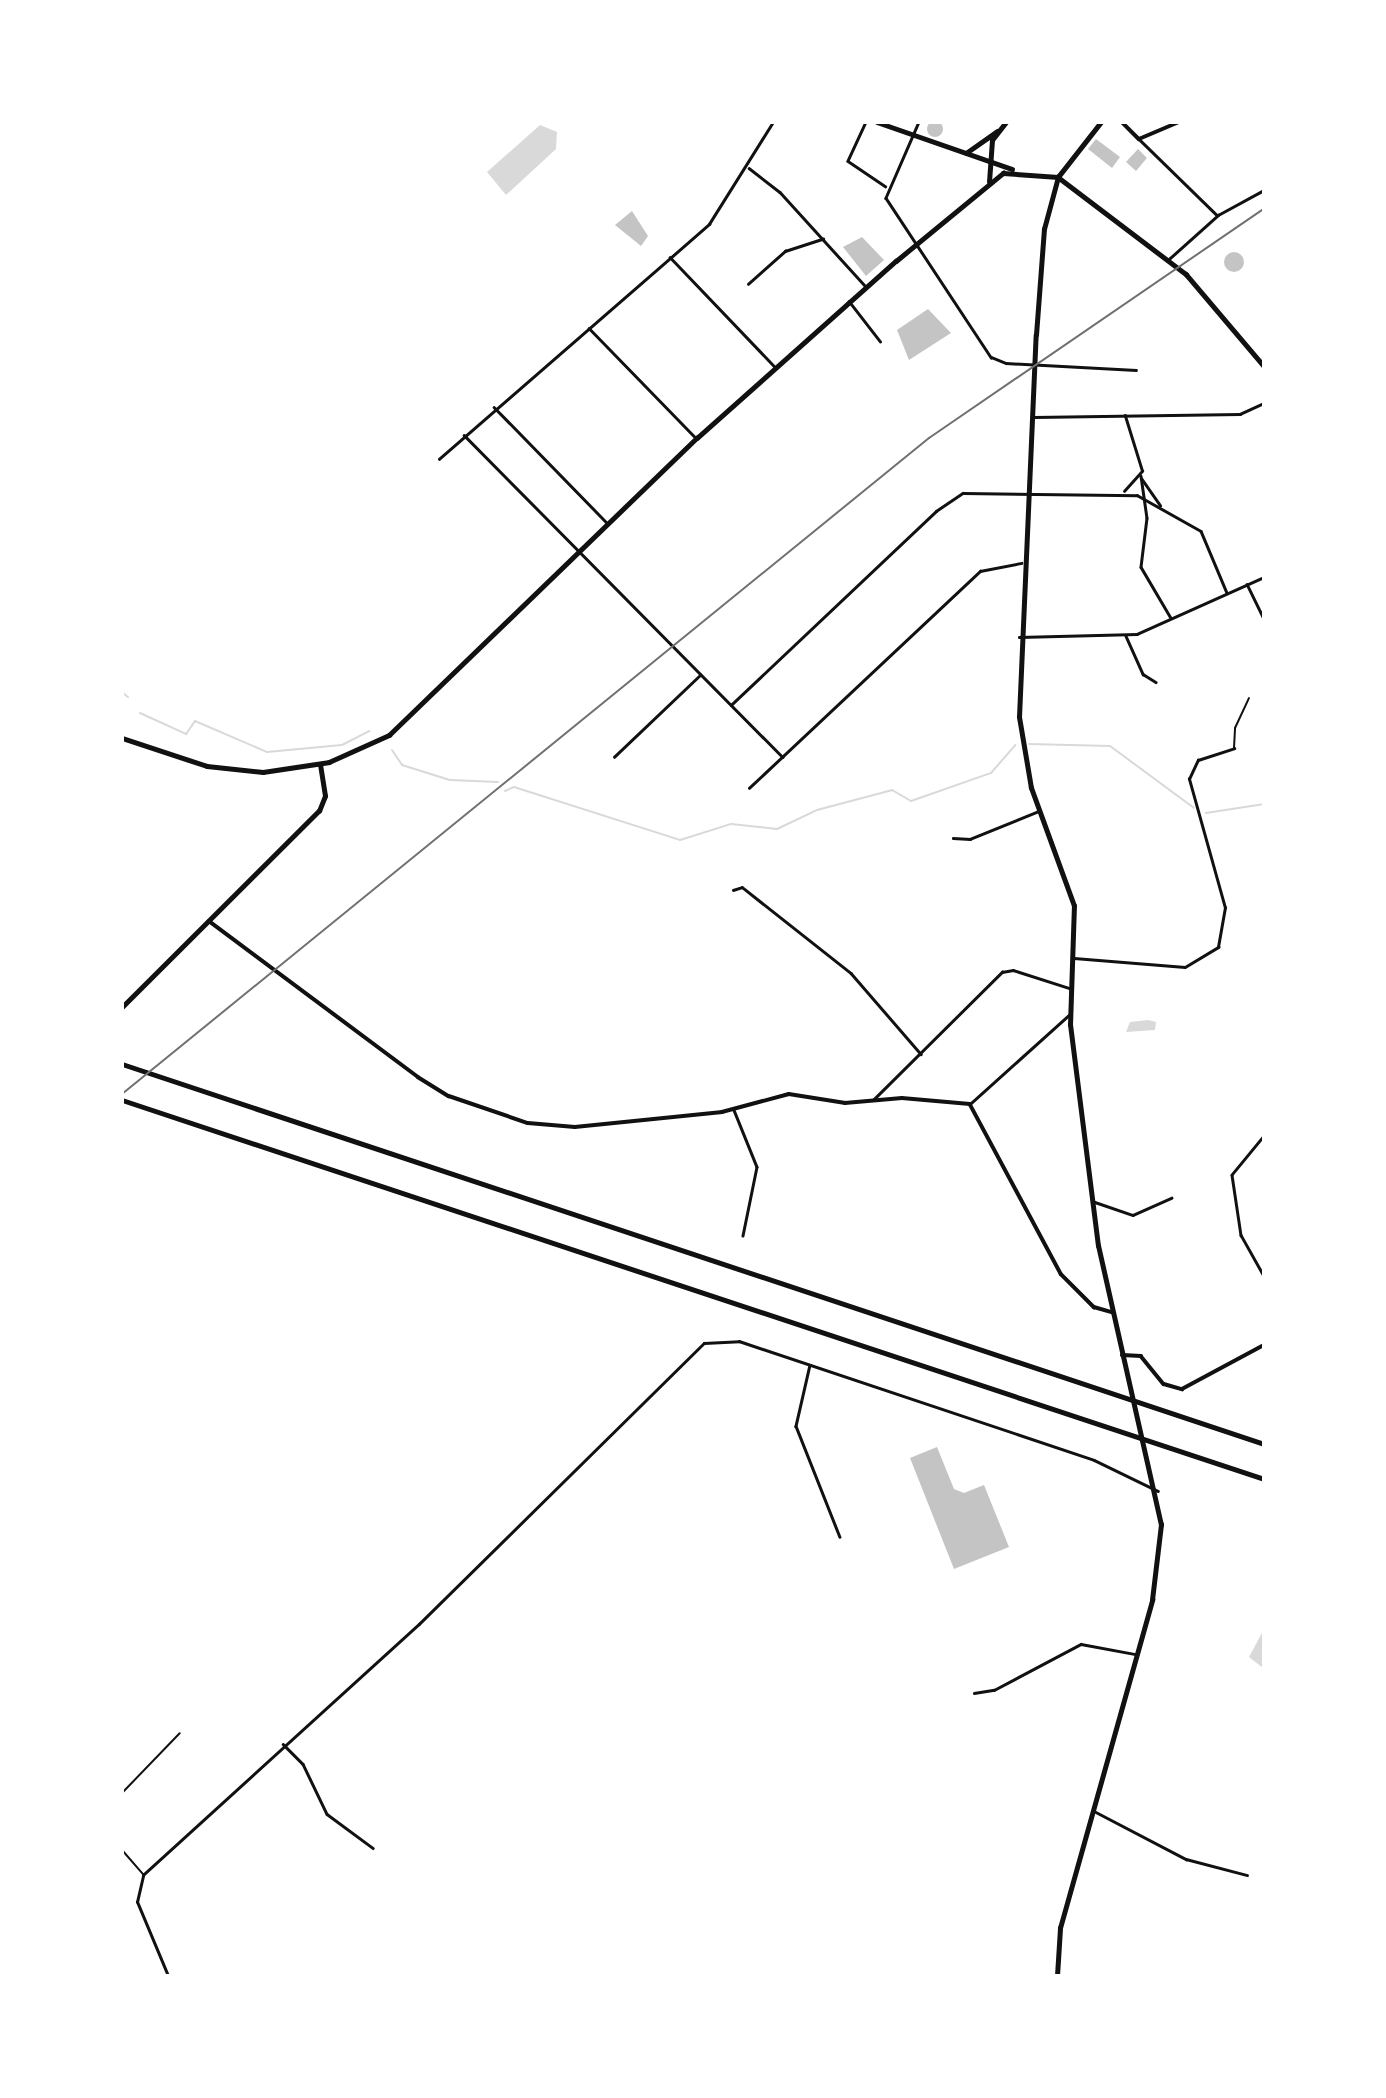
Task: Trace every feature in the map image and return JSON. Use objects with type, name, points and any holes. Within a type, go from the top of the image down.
[{"type":"highway","points":[[122,1064],[1264,1444]]},
{"type":"highway","points":[[122,1100],[1264,1479]]},
{"type":"main road","points":[[877,122],[993,165],[1043,180],[1058,177],[1169,259],[1213,301],[1264,366]]},
{"type":"main road","points":[[961,152],[974,152],[1006,122]]},
{"type":"main road","points":[[1058,1976],[1060,1928],[1138,1654],[1158,1570],[1158,1491],[1112,1312],[1092,1201],[1070,1014],[1074,906],[1039,811],[1021,740],[1021,563],[1044,229],[1058,177],[1102,124]]},
{"type":"main road","points":[[989,182],[998,130]]},
{"type":"main road","points":[[122,738],[233,771],[320,765],[370,746],[411,719],[696,438],[917,243],[989,182],[1012,169]]},
{"type":"main road","points":[[122,1007],[322,807],[320,765]]},
{"type":"street","points":[[439,459],[494,407],[716,216],[749,168],[773,122]]},
{"type":"street","points":[[866,122],[849,162],[887,187]]},
{"type":"street","points":[[919,122],[887,187],[886,198],[991,356],[1034,365],[1136,370]]},
{"type":"street","points":[[1139,139],[1179,122]]},
{"type":"street","points":[[1122,124],[1218,215]]},
{"type":"street","points":[[749,168],[823,239],[866,287]]},
{"type":"street","points":[[1169,259],[1218,215],[1264,190]]},
{"type":"street","points":[[748,284],[785,251],[823,239]]},
{"type":"street","points":[[670,257],[775,367]]},
{"type":"street","points":[[849,302],[880,341]]},
{"type":"street","points":[[589,328],[696,438]]},
{"type":"street","points":[[1031,417],[1240,414],[1264,403]]},
{"type":"street","points":[[494,407],[608,524]]},
{"type":"street","points":[[1125,416],[1141,475],[1143,498],[1140,568],[1171,619]]},
{"type":"street","points":[[464,435],[783,757]]},
{"type":"street","points":[[1123,491],[1141,475]]},
{"type":"street","points":[[1141,475],[1161,507]]},
{"type":"street","points":[[732,705],[951,498],[1026,490],[1123,491],[1161,507],[1209,540],[1227,593]]},
{"type":"street","points":[[749,788],[984,568],[1021,563]]},
{"type":"street","points":[[1019,637],[1126,636],[1264,577]]},
{"type":"street","points":[[1247,584],[1264,619]]},
{"type":"street","points":[[1126,636],[1143,674],[1156,682]]},
{"type":"street","points":[[614,757],[701,675]]},
{"type":"street","points":[[1074,958],[1185,967],[1218,947],[1225,908],[1189,779],[1198,760],[1234,748]]},
{"type":"street","points":[[953,838],[970,839],[1039,811]]},
{"type":"street","points":[[733,890],[742,887],[851,973],[921,1054]]},
{"type":"street","points":[[209,921],[418,1077],[505,1116],[570,1127],[734,1110],[789,1094],[845,1103],[873,1100],[970,1104],[1070,1014]]},
{"type":"street","points":[[873,1100],[1006,971],[1071,988]]},
{"type":"street","points":[[970,1104],[1061,1274],[1094,1307],[1112,1312]]},
{"type":"street","points":[[734,1110],[757,1167],[743,1236]]},
{"type":"street","points":[[1264,1136],[1232,1175],[1241,1235],[1264,1276]]},
{"type":"street","points":[[1092,1201],[1133,1215],[1171,1199]]},
{"type":"street","points":[[168,1975],[137,1902],[143,1875],[601,1451],[696,1348],[732,1339],[1094,1460],[1158,1491]]},
{"type":"street","points":[[1122,1355],[1141,1356],[1164,1384],[1182,1390],[1264,1345]]},
{"type":"street","points":[[810,1366],[796,1426],[841,1537]]},
{"type":"street","points":[[974,1693],[994,1690],[1081,1644],[1138,1654]]},
{"type":"street","points":[[283,1744],[303,1764],[327,1814],[373,1849]]},
{"type":"street","points":[[1094,1811],[1186,1859],[1247,1875]]},
{"type":"lane","points":[[1234,748],[1235,728],[1250,698]]},
{"type":"lane","points":[[122,1793],[180,1733]]},
{"type":"lane","points":[[122,1850],[143,1875]]},
{"type":"shaded area","points":[[540,125],[557,132],[556,149],[506,195],[487,172]]},
{"type":"shaded area","points":[[1130,1022],[1156,1022],[1155,1030],[1126,1032]]},
{"type":"shaded area","points":[[1263,1631],[1263,1668],[1249,1657]]},
{"type":"building","points":[[932,121],[938,121],[943,129],[941,135],[932,137],[927,132],[927,126]]},
{"type":"building","points":[[1096,139],[1120,157],[1112,168],[1088,149]]},
{"type":"building","points":[[1138,149],[1147,158],[1136,171],[1126,162]]},
{"type":"building","points":[[632,211],[648,236],[641,246],[615,225]]},
{"type":"building","points":[[862,237],[884,260],[866,276],[843,247]]},
{"type":"building","points":[[1234,252],[1241,255],[1244,262],[1241,269],[1234,272],[1227,269],[1224,262],[1227,255]]},
{"type":"building","points":[[928,309],[951,333],[909,360],[897,330]]},
{"type":"building","points":[[937,1447],[954,1489],[964,1493],[984,1485],[1009,1547],[954,1569],[910,1458]]},
{"type":"waterway","points":[[122,692],[128,697]]},
{"type":"waterway","points":[[140,713],[186,734],[195,721],[267,752],[342,745],[370,731]]},
{"type":"waterway","points":[[1029,744],[1110,746],[1194,808]]},
{"type":"waterway","points":[[505,791],[514,787],[680,840],[731,824],[777,829],[817,810],[892,790],[911,801],[991,773],[1015,745]]},
{"type":"waterway","points":[[392,750],[402,765],[450,780],[498,782]]},
{"type":"waterway","points":[[1206,813],[1264,804]]},
{"type":"railway","points":[[122,1094],[929,438],[1264,209]]}]
